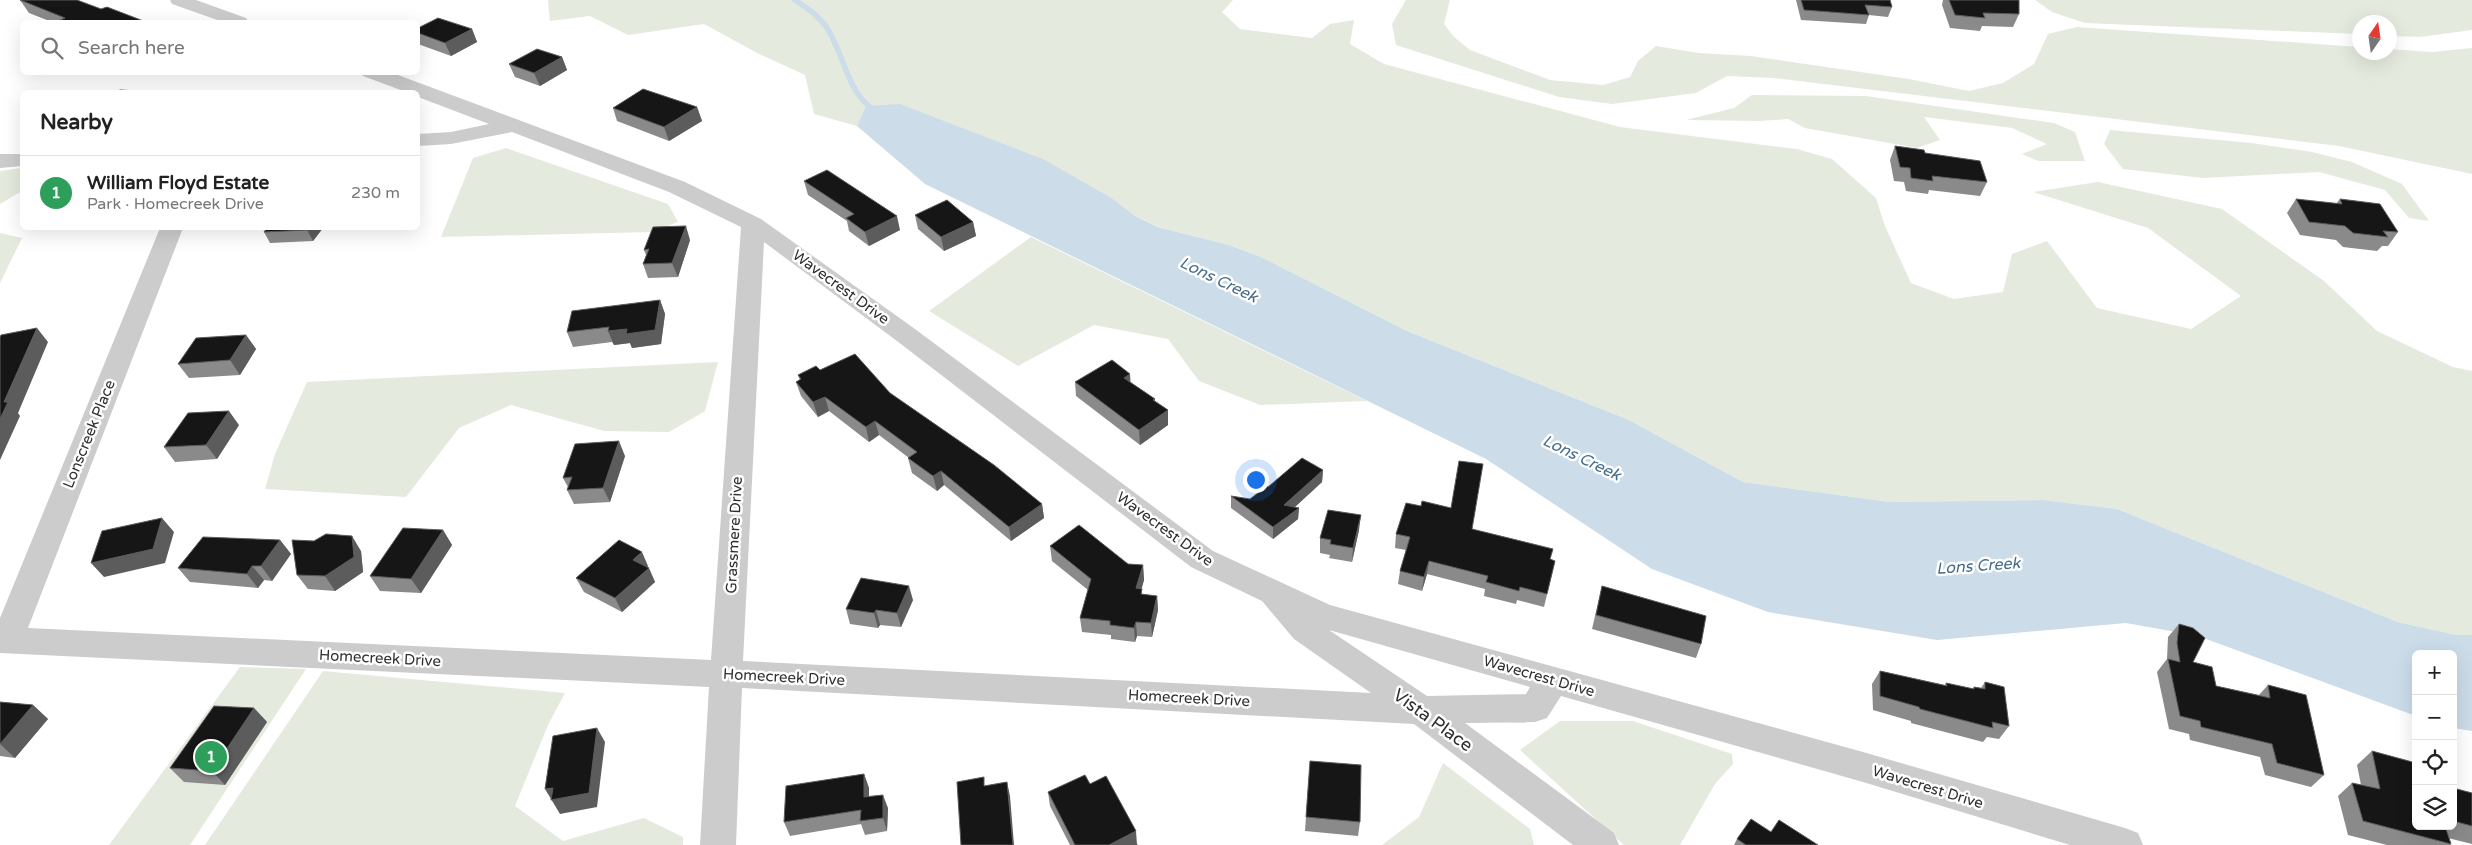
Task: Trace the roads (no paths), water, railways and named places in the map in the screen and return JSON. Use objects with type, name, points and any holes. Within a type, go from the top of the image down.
[{"type":"street","points":[[179,0],[234,20]]},
{"type":"street","name":"Wavecrest Drive","points":[[378,75],[417,90]]},
{"type":"street","name":"Wavecrest Drive","points":[[420,91],[677,187],[753,224],[906,335],[1202,560],[1322,615],[1863,767],[2125,845]]},
{"type":"street","points":[[420,140],[452,138],[512,126]]},
{"type":"street","points":[[0,161],[20,160]]},
{"type":"street","name":"Grassmere Drive","points":[[718,845],[726,674],[753,224]]},
{"type":"street","name":"Lonscreek Place","points":[[3,640],[171,230]]},
{"type":"street","name":"Vista Place","points":[[1269,590],[1305,630],[1421,710],[1601,845]]},
{"type":"street","name":"Homecreek Drive","points":[[3,640],[726,674],[1421,710],[1535,708],[1553,680]]},
{"type":"water","points":[[900,104],[1045,160],[1113,199],[1135,216],[1158,227],[1229,245],[1261,257],[1407,331],[1629,420],[1743,482],[1890,502],[2044,500],[2117,509],[2398,622],[2456,635],[2472,635],[2472,731],[2457,729],[2457,650],[2412,650],[2412,715],[2198,636],[2126,623],[1937,640],[1768,612],[1652,569],[1486,459],[925,184],[857,126],[866,106]]},
{"type":"waterway","name":"Lons Creek","points":[[795,0],[817,16],[827,28],[858,94],[875,111]]},
{"type":"place","name":"William Floyd Estate","points":[[211,757]]}]
